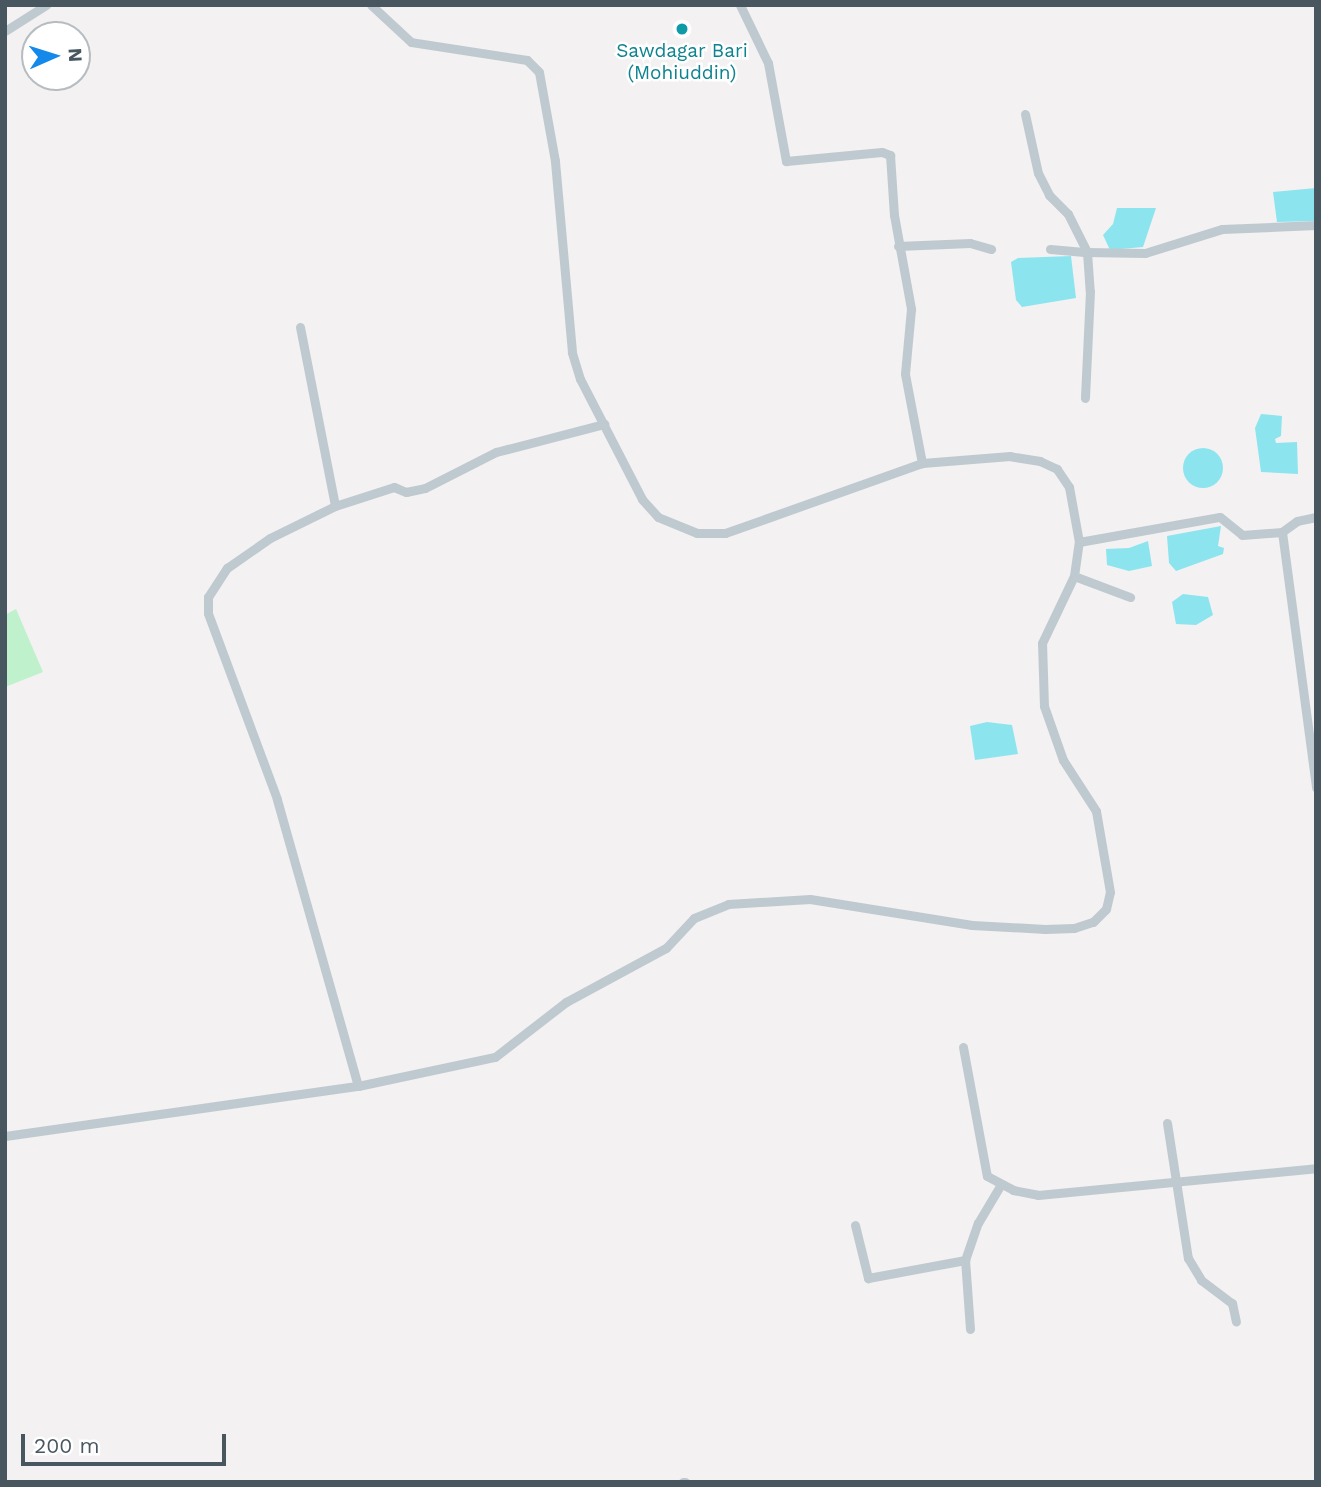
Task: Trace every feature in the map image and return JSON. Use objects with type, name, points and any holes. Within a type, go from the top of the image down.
[{"type":"street","points":[[5,31],[46,5]]},
{"type":"street","points":[[5,1136],[358,1086],[495,1058],[566,1002],[666,948],[694,918],[728,904],[810,899],[1009,928],[1074,929],[1093,922],[1105,909],[1110,892],[1103,838],[1096,811],[1063,760],[1049,729],[1042,681],[1042,643],[1074,576],[1079,542],[1069,487],[1057,469],[1040,461],[983,457],[922,463],[725,533],[698,533],[672,527],[642,499],[580,379],[566,325],[555,161],[539,72],[527,60],[411,42],[371,5]]},
{"type":"street","points":[[740,5],[768,63],[786,161],[888,152],[898,246],[911,309],[905,374],[922,463]]},
{"type":"street","points":[[1025,114],[1038,173],[1049,195],[1068,214],[1087,252],[1090,291],[1085,398]]},
{"type":"street","points":[[1050,249],[1145,253],[1222,229],[1316,225]]},
{"type":"street","points":[[898,246],[970,243],[991,249]]},
{"type":"street","points":[[300,327],[335,506]]},
{"type":"street","points":[[358,1086],[277,799],[208,604],[214,585],[226,568],[270,538],[335,506],[394,487],[406,492],[418,490],[496,452],[604,425]]},
{"type":"street","points":[[1079,542],[1220,517],[1242,535],[1282,532],[1297,521],[1316,517]]},
{"type":"street","points":[[1282,532],[1316,788]]},
{"type":"street","points":[[1074,576],[1130,597]]},
{"type":"street","points":[[963,1047],[987,1176],[1000,1186],[1038,1195],[1316,1168]]},
{"type":"street","points":[[1167,1123],[1188,1258],[1201,1280],[1233,1303],[1236,1322]]},
{"type":"street","points":[[970,1329],[964,1260],[978,1223],[1000,1186]]},
{"type":"street","points":[[855,1225],[868,1278],[964,1260]]},
{"type":"green space","points":[[16,609],[43,672],[5,687],[5,615]]},
{"type":"water","points":[[1316,188],[1316,221],[1277,222],[1273,192]]},
{"type":"water","points":[[1117,208],[1156,208],[1143,247],[1110,250],[1103,235],[1113,224]]},
{"type":"water","points":[[1071,256],[1076,298],[1022,307],[1016,300],[1011,262],[1018,258]]},
{"type":"water","points":[[1261,414],[1282,416],[1281,436],[1275,439],[1276,443],[1297,442],[1298,474],[1261,472],[1255,428]]},
{"type":"water","points":[[1203,448],[1217,454],[1223,468],[1217,482],[1203,488],[1189,482],[1183,468],[1189,454]]},
{"type":"water","points":[[1221,526],[1218,546],[1224,548],[1223,554],[1176,571],[1169,563],[1167,536]]},
{"type":"water","points":[[1148,541],[1152,566],[1129,571],[1107,565],[1106,549],[1129,548]]},
{"type":"water","points":[[1183,594],[1208,597],[1213,615],[1196,625],[1176,624],[1172,602]]},
{"type":"water","points":[[987,722],[1012,725],[1018,754],[975,760],[970,726]]},
{"type":"place","name":"Sawdagar Bari (Mohiuddin)","points":[[682,29]]}]
